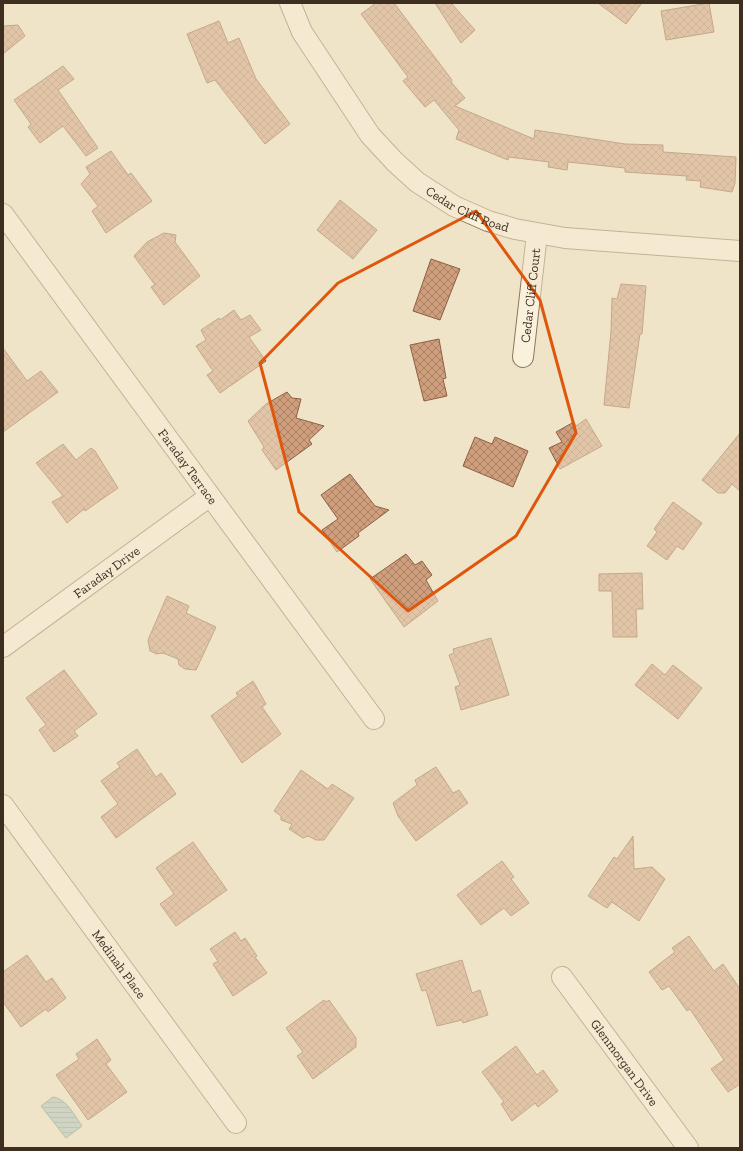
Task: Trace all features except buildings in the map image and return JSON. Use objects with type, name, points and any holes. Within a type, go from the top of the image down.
[{"type":"street","name":"Cedar Cliff Road","points":[[290,3],[302,32],[370,135],[395,162],[417,182],[454,206],[488,221],[537,234],[565,238],[740,251]]},
{"type":"street","name":"Faraday Terrace","points":[[3,214],[374,719]]},
{"type":"street","name":"Cedar Cliff Court","points":[[523,358],[537,234]]},
{"type":"street","name":"Faraday Drive","points":[[3,647],[210,496]]},
{"type":"street","name":"Medinah Place","points":[[3,805],[236,1123]]},
{"type":"street","name":"Glenmorgan Drive","points":[[562,977],[688,1148]]},
{"type":"highlighted area","points":[[476,211],[540,300],[576,433],[516,536],[408,611],[299,512],[260,363],[338,283]]},
{"type":"water","points":[[53,1097],[58,1098],[66,1104],[82,1126],[66,1138],[41,1106]]}]
